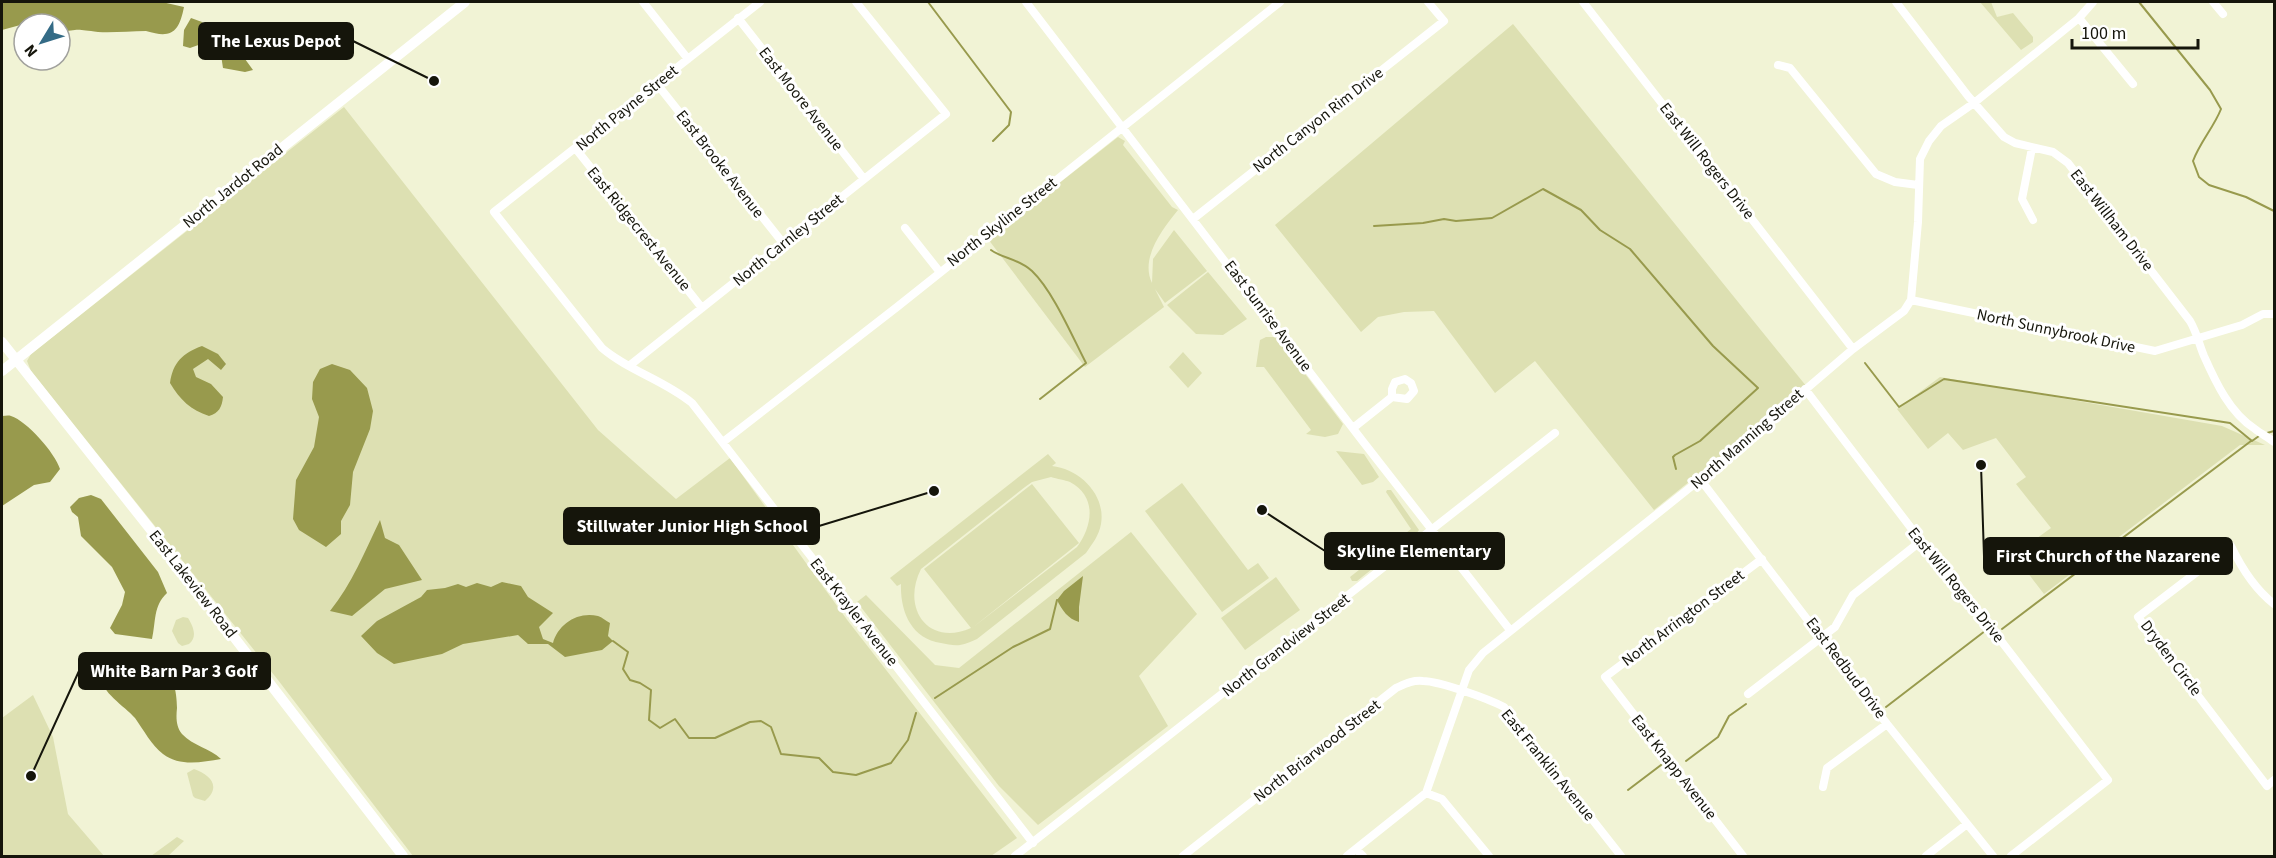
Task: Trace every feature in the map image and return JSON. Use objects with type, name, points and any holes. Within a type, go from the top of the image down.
[{"type":"street","name":"North Jardot Road","points":[[2,370],[465,2]]},
{"type":"street","points":[[643,2],[688,59]]},
{"type":"street","name":"North Payne Street","points":[[494,212],[760,2]]},
{"type":"street","points":[[859,5],[872,2]]},
{"type":"street","name":"East Sunrise Avenue","points":[[1026,2],[1510,630]]},
{"type":"street","name":"North Skyline Street","points":[[723,442],[1280,2]]},
{"type":"street","name":"North Canyon Rim Drive","points":[[1193,219],[1444,21],[1428,2]]},
{"type":"street","name":"East Will Rogers Drive","points":[[1583,2],[1853,349]]},
{"type":"street","name":"East Willham Drive","points":[[1896,2],[1974,103],[2004,137],[2015,143],[2053,152],[2068,163],[2190,321],[2199,337],[2217,383],[2232,407],[2254,429],[2274,442]]},
{"type":"street","points":[[1911,300],[1918,222],[1920,159],[1929,141],[1941,126],[1974,103],[2079,18],[2093,2]]},
{"type":"street","points":[[2213,2],[2223,14]]},
{"type":"street","name":"North Carnley Street","points":[[629,366],[946,114],[859,5]]},
{"type":"street","name":"East Moore Avenue","points":[[738,18],[864,179]]},
{"type":"street","points":[[2079,18],[2133,84]]},
{"type":"street","points":[[1778,65],[1790,68],[1876,174],[1895,182],[1918,185]]},
{"type":"street","name":"East Brooke Avenue","points":[[657,84],[783,243]]},
{"type":"street","points":[[2032,148],[2022,199],[2033,220]]},
{"type":"street","name":"East Ridgecrest Avenue","points":[[576,149],[702,308]]},
{"type":"street","name":"East Krayler Avenue","points":[[494,212],[602,348],[614,358],[675,389],[692,403],[1033,843]]},
{"type":"street","points":[[905,228],[939,271]]},
{"type":"street","name":"North Manning Street","points":[[1426,793],[1469,670],[1483,653],[1700,479],[1853,349],[1895,319],[1911,300]]},
{"type":"street","name":"North Sunnybrook Drive","points":[[1911,300],[2155,351],[2242,325],[2262,314],[2274,314]]},
{"type":"street","name":"East Lakeview Road","points":[[2,342],[166,549],[403,856]]},
{"type":"street","name":"East Will Rogers Drive","points":[[1805,389],[2108,780],[2011,856]]},
{"type":"street","points":[[1353,428],[1392,397]]},
{"type":"street","name":"North Grandview Street","points":[[1015,856],[1555,433]]},
{"type":"street","name":"East Redbud Drive","points":[[1700,479],[1887,724],[1993,856]]},
{"type":"street","points":[[1748,694],[1835,627],[1853,595],[1921,541]]},
{"type":"street","name":"Dryden Circle","points":[[2274,604],[2254,583],[2231,546],[2138,617],[2267,786],[2274,780]]},
{"type":"street","name":"North Arrington Street","points":[[1605,677],[1762,559]]},
{"type":"street","name":"East Knapp Avenue","points":[[1605,677],[1743,856]]},
{"type":"street","name":"North Briarwood Street","points":[[1183,856],[1396,688],[1409,682],[1425,681],[1462,692]]},
{"type":"street","name":"East Franklin Avenue","points":[[1462,692],[1486,698],[1504,707],[1621,856]]},
{"type":"street","points":[[1823,787],[1827,768],[1887,724]]},
{"type":"street","points":[[1347,856],[1426,793],[1442,799],[1489,856]]},
{"type":"street","points":[[1926,856],[1967,824]]},
{"type":"street","points":[[1356,849],[1363,856]]},
{"type":"green space","points":[[1980,2],[1991,2],[1997,17],[2013,13],[2033,37],[2033,42],[2021,50]]},
{"type":"green space","points":[[1513,24],[1807,387],[1654,510],[1535,361],[1495,393],[1434,311],[1404,312],[1378,317],[1361,332],[1275,225]]},
{"type":"green space","points":[[344,107],[598,430],[676,499],[730,458],[848,621],[1017,838],[991,856],[413,856],[278,680],[31,371],[27,361],[31,354]]},
{"type":"green space","points":[[1118,137],[1125,141],[1123,145],[1172,207],[1178,210],[1154,245],[1149,264],[1152,283],[1153,259],[1174,230],[1207,271],[1165,303],[1155,289],[1164,307],[1085,367],[988,239]]},
{"type":"green space","points":[[1208,272],[1247,319],[1223,335],[1196,334],[1167,305]]},
{"type":"green space","points":[[1266,337],[1277,337],[1343,424],[1338,434],[1325,437],[1306,434],[1311,430],[1264,367],[1256,367],[1260,340]]},
{"type":"green space","points":[[1183,352],[1202,373],[1188,388],[1169,367]]},
{"type":"green space","points":[[1940,377],[2222,426],[2265,445],[2240,445],[2044,594],[2014,555],[2051,528],[2016,484],[2026,477],[1996,438],[1963,450],[1948,433],[1928,449],[1897,409]]},
{"type":"green space","points":[[1336,451],[1364,454],[1379,477],[1373,482],[1362,485]]},
{"type":"green space","points":[[1048,454],[1056,463],[1052,466],[1072,472],[1089,485],[1099,503],[1100,528],[1086,553],[977,639],[967,643],[950,645],[922,636],[909,622],[905,613],[901,584],[897,586],[890,578]],"holes":[[[1051,477],[1070,482],[1079,488],[1088,504],[1089,522],[1086,531],[1077,547],[972,628],[1079,543],[1032,484],[924,569],[971,628],[956,633],[931,628],[922,620],[914,597],[921,569],[1032,482]]]},
{"type":"green space","points":[[1182,483],[1248,570],[1258,563],[1269,578],[1222,612],[1145,511]]},
{"type":"green space","points":[[1391,490],[1419,530],[1357,581],[1352,581],[1350,577],[1411,529],[1386,492]]},
{"type":"green space","points":[[1131,532],[1197,614],[1139,676],[1168,726],[1038,825],[999,786],[857,602],[866,595],[935,665],[959,668]]},
{"type":"green space","points":[[1276,577],[1300,610],[1245,650],[1221,618]]},
{"type":"green space","points":[[183,617],[188,618],[194,635],[189,644],[182,646],[172,631],[176,620]]},
{"type":"green space","points":[[33,695],[53,737],[68,814],[104,856],[2,856],[2,718]]},
{"type":"green space","points":[[194,769],[205,774],[212,782],[213,791],[205,801],[193,796],[187,773]]},
{"type":"green space","points":[[177,837],[184,841],[168,856],[151,856]]},
{"type":"shaded area","points":[[2,2],[162,2],[184,7],[177,28],[168,34],[146,31],[72,30],[72,12],[12,12],[12,27],[2,30]]},
{"type":"shaded area","points":[[191,18],[202,22],[207,31],[204,43],[190,48],[183,46],[184,30]]},
{"type":"shaded area","points":[[225,49],[233,49],[253,70],[245,72],[223,68],[221,55]]},
{"type":"shaded area","points":[[202,346],[218,354],[226,364],[221,370],[208,359],[193,369],[196,377],[211,384],[223,397],[219,409],[209,416],[186,404],[170,383],[180,359]]},
{"type":"shaded area","points":[[332,364],[350,370],[367,388],[373,411],[370,429],[353,472],[350,505],[341,521],[341,534],[326,547],[299,530],[293,519],[296,480],[314,447],[319,417],[312,399],[313,382],[320,369]]},
{"type":"shaded area","points":[[2,416],[10,416],[25,424],[40,438],[60,469],[50,482],[34,485],[2,506]]},
{"type":"shaded area","points":[[91,495],[101,499],[158,572],[167,593],[157,609],[152,639],[115,634],[110,628],[122,605],[125,592],[112,567],[81,536],[78,517],[70,507],[79,498]]},
{"type":"shaded area","points":[[380,520],[385,538],[399,545],[422,580],[385,589],[352,616],[330,611],[352,579]]},
{"type":"shaded area","points":[[1083,576],[1079,622],[1066,614],[1057,600],[1064,591]]},
{"type":"shaded area","points":[[502,582],[521,586],[528,597],[553,613],[539,627],[543,639],[553,643],[559,630],[570,620],[583,615],[591,615],[610,623],[608,636],[613,641],[602,650],[565,657],[548,644],[528,644],[518,635],[463,644],[442,654],[394,664],[377,653],[361,636],[377,621],[421,597],[427,590],[458,584],[466,587],[477,583],[491,587]]},
{"type":"shaded area","points":[[133,653],[154,658],[164,665],[175,689],[177,722],[180,731],[186,738],[221,759],[184,762],[163,754],[155,747],[135,718],[111,696],[102,683],[104,664],[115,656]]},
{"type":"waterway","points":[[928,2],[1011,112],[1009,125],[993,141]]},
{"type":"waterway","points":[[2139,2],[2210,90],[2221,109],[2193,161],[2199,177],[2209,185],[2246,197],[2274,211]]},
{"type":"waterway","points":[[1374,226],[1423,223],[1444,219],[1456,221],[1492,218],[1543,189],[1581,210],[1600,230],[1630,249],[1713,346],[1758,388],[1700,441],[1675,455],[1673,457],[1676,469]]},
{"type":"waterway","points":[[991,250],[1027,267],[1040,280],[1062,314],[1086,363],[1040,399]]},
{"type":"waterway","points":[[1865,363],[1899,407],[1944,379],[2230,423],[2252,441],[2259,436]]},
{"type":"waterway","points":[[2267,433],[2274,431]]},
{"type":"waterway","points":[[2002,629],[2251,441]]},
{"type":"waterway","points":[[935,698],[1013,647],[1050,629],[1057,600]]},
{"type":"waterway","points":[[1886,707],[1985,631]]},
{"type":"waterway","points":[[613,641],[628,652],[623,669],[630,680],[651,690],[649,720],[660,728],[675,719],[689,738],[715,738],[750,722],[761,721],[771,727],[781,754],[819,758],[833,772],[856,775],[891,763],[908,740],[916,713]]},
{"type":"waterway","points":[[1686,761],[1718,737],[1729,716],[1746,704]]},
{"type":"waterway","points":[[1628,790],[1665,762]]},
{"type":"place","name":"The Lexus Depot","points":[[434,81]]},
{"type":"place","name":"First Church of the Nazarene","points":[[1981,465]]},
{"type":"place","name":"Stillwater Junior High School","points":[[934,491]]},
{"type":"place","name":"Skyline Elementary","points":[[1262,510]]},
{"type":"place","name":"White Barn Par 3 Golf","points":[[31,776]]}]
